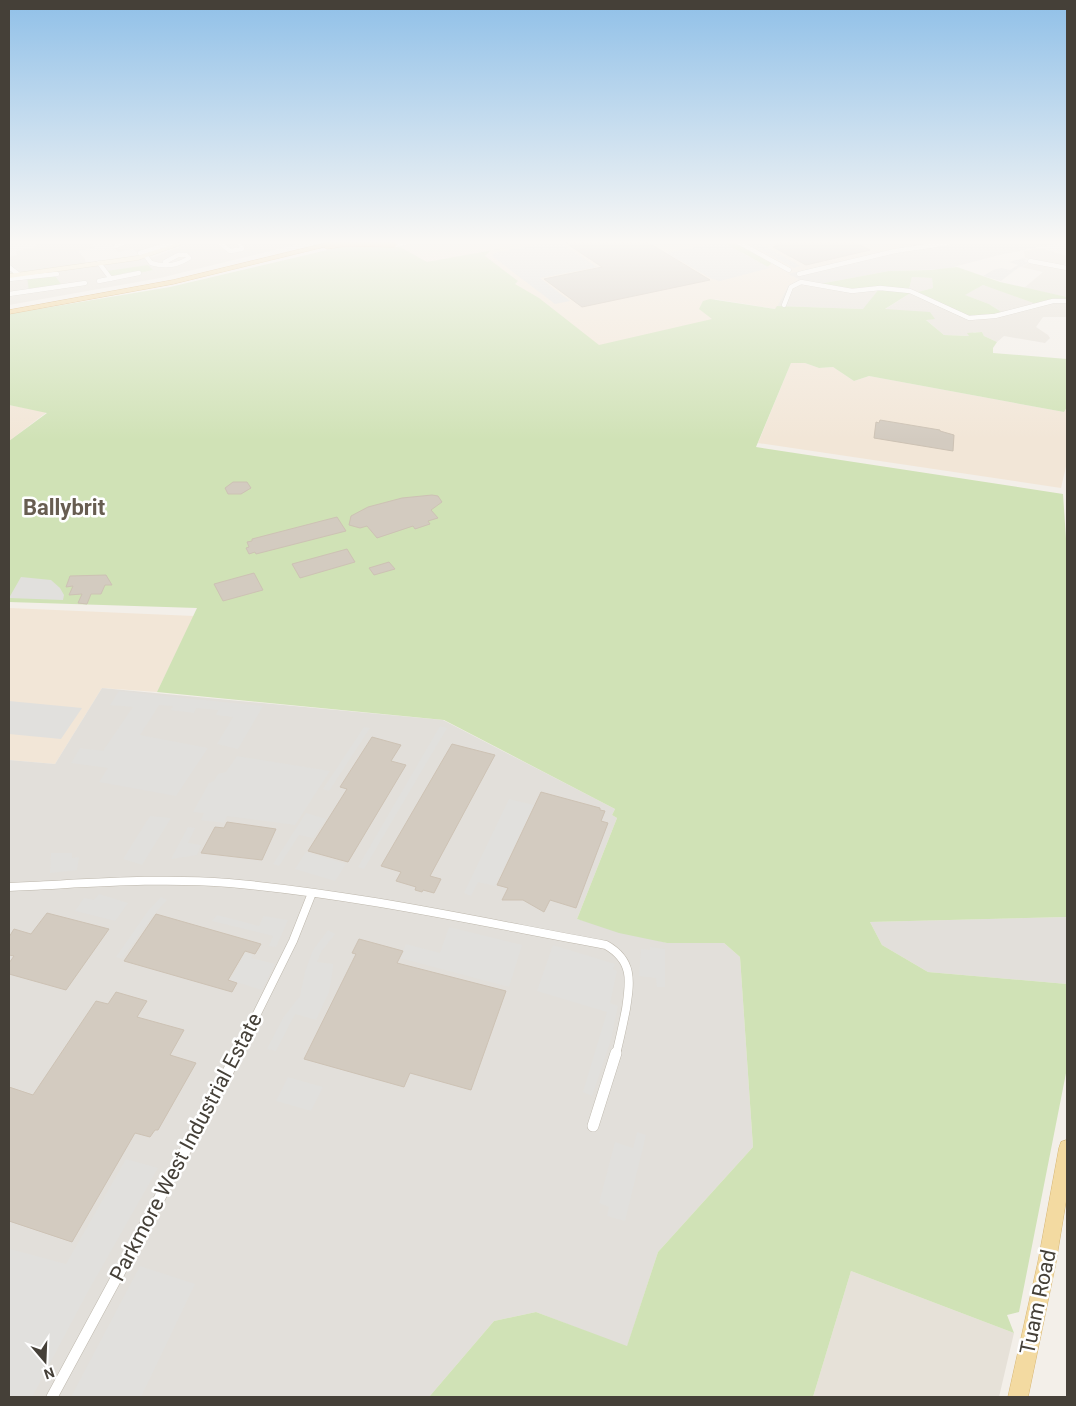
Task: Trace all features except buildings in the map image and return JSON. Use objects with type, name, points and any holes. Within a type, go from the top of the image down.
[{"type":"highway","points":[[9,312],[28,309]]},
{"type":"main road","name":"Tuam Road","points":[[1018,1397],[1067,1148]]},
{"type":"street","points":[[948,309],[969,318],[995,316],[1024,309]]},
{"type":"street","points":[[9,887],[166,880],[228,883],[312,893],[437,913],[583,940],[612,948],[627,966],[630,981],[622,1035],[593,1126]]},
{"type":"street","name":"Parkmore West Industrial Estate","points":[[52,1397],[252,1026],[290,948],[312,893]]},
{"type":"shaded area","points":[[507,309],[725,309],[732,315],[642,385]]},
{"type":"shaded area","points":[[949,309],[972,319],[1023,309],[1067,309],[1067,317],[1043,317],[1036,327],[1050,338],[1045,343],[1004,336],[997,342],[984,336],[982,332],[974,332],[970,336],[944,335],[925,319],[884,310]]},
{"type":"shaded area","points":[[996,309],[1019,309],[1003,313]]},
{"type":"shaded area","points":[[791,363],[805,363],[819,368],[833,367],[854,381],[869,376],[1064,412],[1067,407],[1067,462],[1061,488],[758,443]]},
{"type":"shaded area","points":[[9,405],[47,412],[9,441]]},
{"type":"shaded area","points":[[21,577],[51,580],[60,588],[64,595],[63,600],[9,598]]},
{"type":"shaded area","points":[[9,608],[194,616],[157,692],[102,688],[55,764],[9,760]]},
{"type":"shaded area","points":[[102,688],[443,720],[615,809],[612,815],[617,818],[577,919],[667,943],[724,943],[740,957],[753,1147],[658,1252],[627,1347],[536,1312],[494,1321],[429,1397],[9,1397],[9,760],[55,764]]},
{"type":"shaded area","points":[[119,691],[263,706],[238,749],[217,744],[233,717],[216,715],[218,710],[196,708],[194,713],[171,710],[173,706],[159,705],[140,735],[208,748],[176,796],[99,782],[108,768],[71,763],[80,748],[103,751],[133,707],[110,705]]},
{"type":"shaded area","points":[[9,701],[82,708],[61,739],[9,734]]},
{"type":"shaded area","points":[[440,726],[447,728],[364,869],[358,867]]},
{"type":"shaded area","points":[[364,727],[370,728],[329,791],[323,789]]},
{"type":"shaded area","points":[[237,756],[330,771],[295,825],[227,816],[224,823],[201,820],[204,813],[193,812],[209,783],[214,781],[218,774],[226,772]]},
{"type":"shaded area","points":[[509,799],[534,805],[495,886],[478,882],[471,896],[464,893]]},
{"type":"shaded area","points":[[306,813],[326,819],[313,838],[299,835],[279,866],[273,864]]},
{"type":"shaded area","points":[[150,816],[171,818],[142,865],[123,859]]},
{"type":"shaded area","points":[[188,827],[195,828],[188,843],[201,845],[197,855],[171,859]]},
{"type":"shaded area","points":[[306,852],[346,864],[335,881],[295,869]]},
{"type":"shaded area","points":[[51,853],[72,853],[72,858],[79,857],[77,870],[50,873]]},
{"type":"shaded area","points":[[99,894],[128,903],[115,921],[75,911],[84,898],[94,900]]},
{"type":"shaded area","points":[[161,897],[167,900],[155,913],[122,959],[116,957],[148,911]]},
{"type":"shaded area","points":[[217,915],[259,926],[264,916],[288,920],[276,947],[269,946],[273,936],[212,921]]},
{"type":"shaded area","points":[[1067,917],[1067,984],[928,972],[882,945],[870,922]]},
{"type":"shaded area","points":[[449,927],[522,945],[509,987],[400,958],[406,944],[440,953]]},
{"type":"shaded area","points":[[328,930],[335,934],[321,952],[317,962],[333,964],[333,968],[329,992],[316,1020],[295,1014],[276,1051],[267,1049],[283,1018],[300,996],[305,972],[313,950]]},
{"type":"shaded area","points":[[553,945],[615,964],[613,969],[617,971],[610,1003],[618,1006],[611,1039],[592,1096],[583,1092],[607,1012],[537,991]]},
{"type":"shaded area","points":[[650,947],[665,949],[665,987],[657,987],[656,978],[639,976],[641,949],[650,950]]},
{"type":"shaded area","points":[[245,953],[253,955],[251,958],[275,964],[262,990],[230,980]]},
{"type":"shaded area","points":[[288,1077],[323,1087],[311,1111],[276,1101]]},
{"type":"shaded area","points":[[637,1132],[646,1135],[625,1221],[607,1216],[609,1207],[599,1203],[615,1142],[633,1148]]},
{"type":"shaded area","points":[[126,1159],[158,1168],[86,1295],[32,1397],[9,1397],[9,1251],[10,1249],[66,1264]]},
{"type":"shaded area","points":[[140,1266],[195,1284],[141,1397],[71,1397]]},
{"type":"shaded area","points":[[851,1271],[1014,1333],[999,1397],[813,1397]]},
{"type":"green space","points":[[41,309],[553,309],[599,345],[712,319],[699,309],[886,309],[930,312],[935,319],[926,320],[944,335],[969,336],[967,333],[982,332],[984,336],[997,342],[993,348],[993,353],[1067,359],[1067,407],[1064,412],[869,376],[854,381],[833,367],[819,368],[805,363],[791,363],[756,447],[1063,494],[1067,553],[1067,917],[870,922],[882,945],[928,972],[1067,984],[1067,1068],[1019,1312],[1007,1315],[1014,1333],[851,1271],[813,1397],[429,1397],[494,1321],[536,1312],[627,1346],[658,1252],[753,1147],[740,957],[724,943],[667,943],[619,933],[577,919],[617,818],[612,815],[615,809],[444,720],[157,692],[197,608],[9,602],[9,441],[47,413],[9,405],[9,314]]},
{"type":"green space","points":[[953,309],[996,309],[1003,313],[968,316]]},
{"type":"district","name":"Ballybrit","points":[[64,507]]}]
